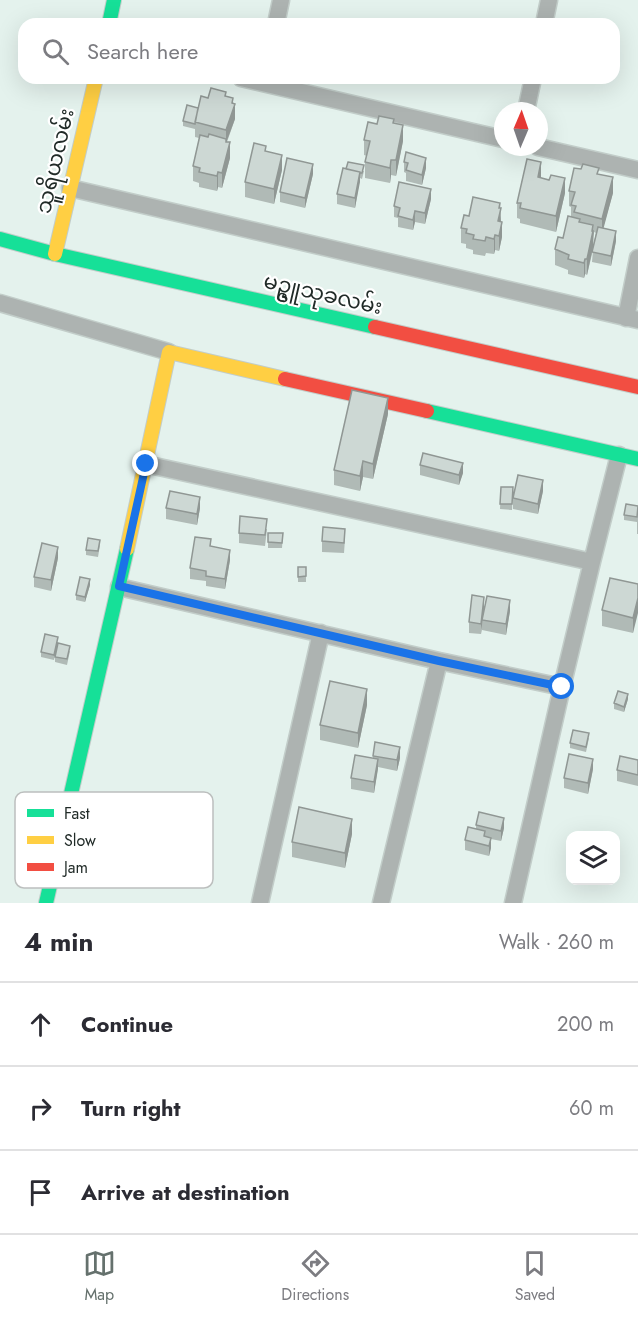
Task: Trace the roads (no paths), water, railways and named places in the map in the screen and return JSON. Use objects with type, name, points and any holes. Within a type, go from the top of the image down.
[{"type":"street","points":[[110,18],[114,0]]},
{"type":"street","points":[[277,18],[281,0]]},
{"type":"street","points":[[545,18],[549,0]]},
{"type":"street","name":"သူရိယလမ်း","points":[[55,254],[95,84]]},
{"type":"street","points":[[276,84],[494,137]]},
{"type":"street","points":[[528,102],[532,84]]},
{"type":"street","points":[[548,149],[638,170]]},
{"type":"street","points":[[70,188],[632,319],[638,258]]},
{"type":"street","name":"မဥ္ဇူသုခလမ်း","points":[[0,238],[55,254],[638,387]]},
{"type":"street","points":[[0,303],[169,352],[638,459]]},
{"type":"street","points":[[72,792],[169,352]]},
{"type":"street","points":[[513,903],[562,687],[619,455]]},
{"type":"street","points":[[146,464],[592,562]]},
{"type":"street","points":[[119,586],[439,661],[562,687]]},
{"type":"street","points":[[260,903],[321,633]]},
{"type":"street","points":[[381,903],[439,661]]},
{"type":"street","points":[[46,903],[49,888]]}]
